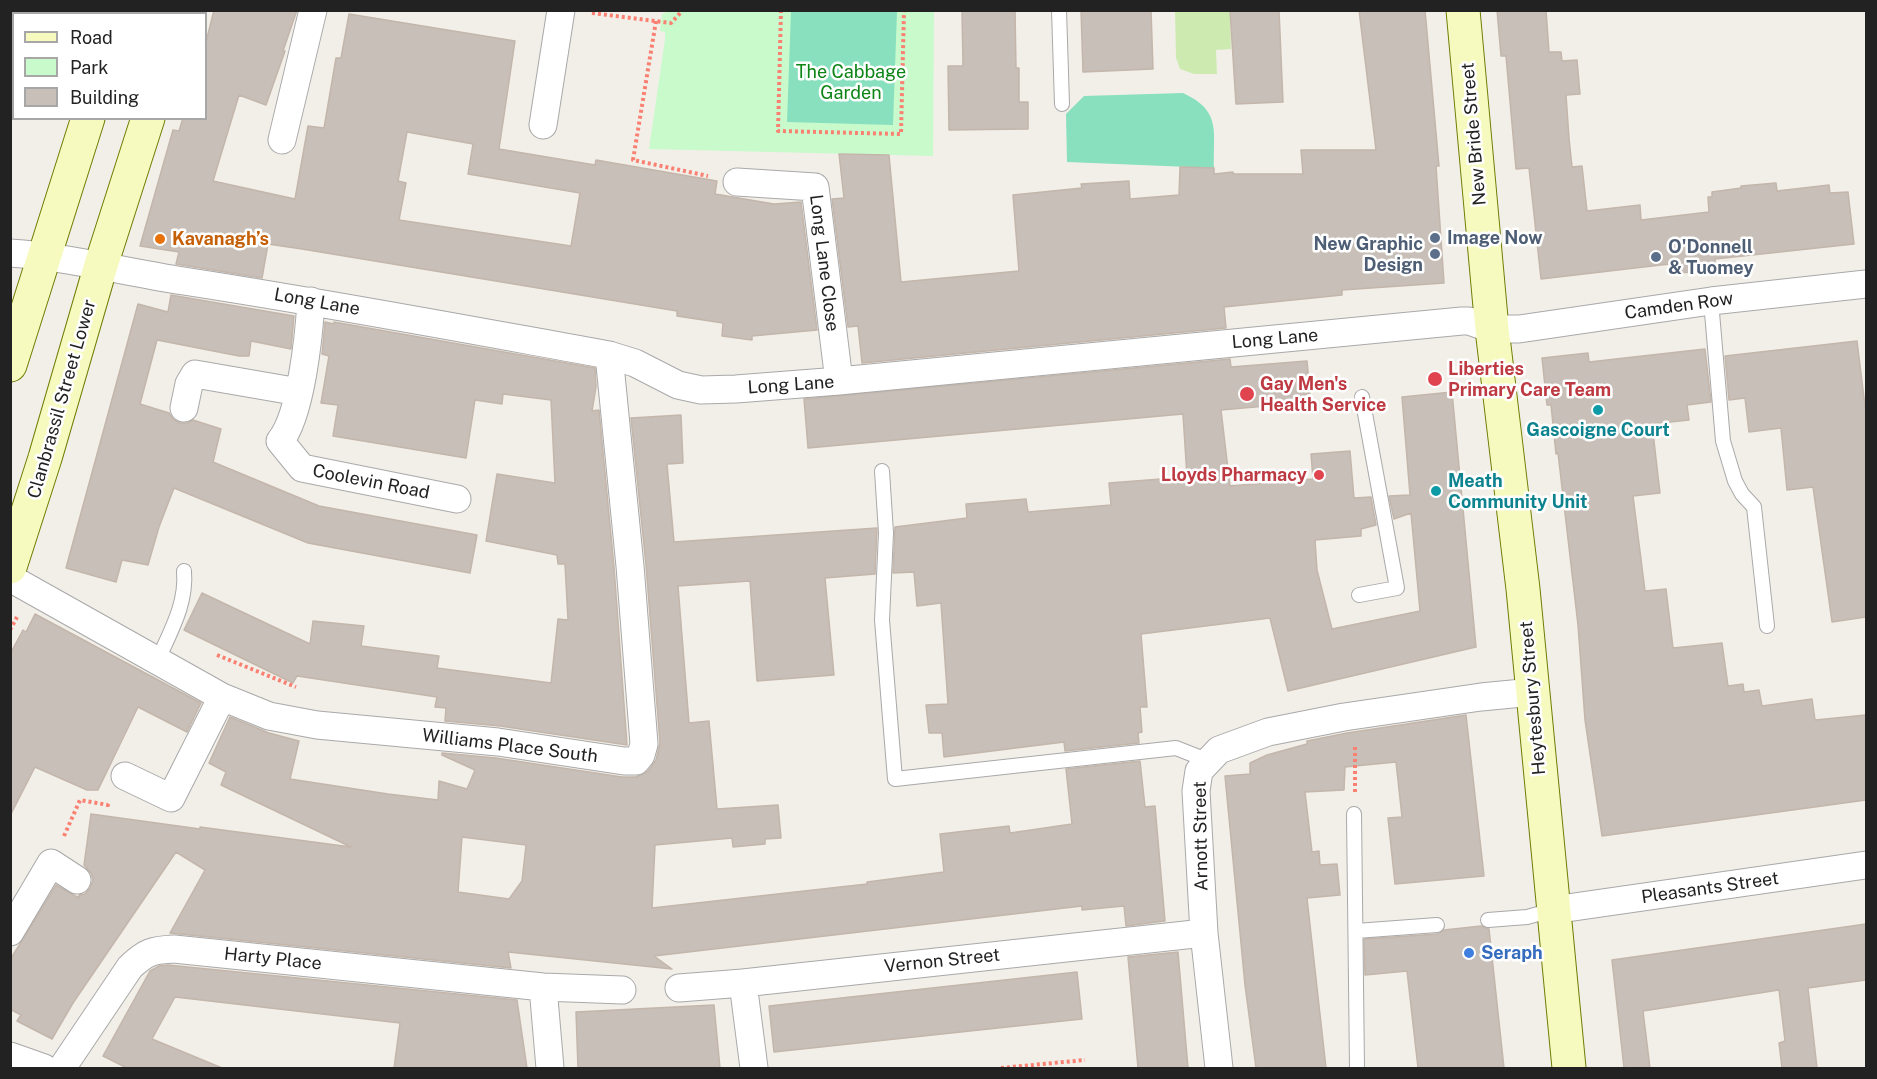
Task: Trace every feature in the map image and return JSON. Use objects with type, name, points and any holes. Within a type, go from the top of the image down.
[{"type":"street","points":[[282,141],[313,10]]},
{"type":"street","name":"New Bride Street","points":[[1463,10],[1492,329]]},
{"type":"street","points":[[543,125],[573,11]]},
{"type":"street","points":[[10,365],[87,120]]},
{"type":"street","name":"Clanbrassil Street Lower","points":[[10,567],[147,120]]},
{"type":"street","name":"Long Lane Close","points":[[737,182],[815,187],[839,381]]},
{"type":"street","name":"Long Lane","points":[[10,253],[44,256],[153,276],[310,300],[609,355],[635,363],[678,385],[701,390],[839,381],[1469,321],[1492,329]]},
{"type":"street","name":"Camden Row","points":[[1492,329],[1529,328],[1712,301],[1866,284]]},
{"type":"street","name":"Coolevin Road","points":[[310,300],[299,392],[292,420],[287,432],[279,441],[302,468],[457,499]]},
{"type":"street","name":"Heytesbury Street","points":[[1492,329],[1523,589],[1569,1068]]},
{"type":"street","name":"Williams Place South","points":[[10,578],[222,698],[269,716],[317,725],[498,742],[636,761],[641,755],[644,744],[631,578],[609,355]]},
{"type":"street","points":[[184,408],[189,384],[195,374],[299,392]]},
{"type":"street","name":"Arnott Street","points":[[1219,1068],[1204,933],[1196,791],[1200,771],[1219,750],[1268,732],[1356,715],[1533,692]]},
{"type":"street","points":[[125,776],[171,798],[222,698]]},
{"type":"street","points":[[10,932],[51,862],[77,880]]},
{"type":"street","name":"Pleasants Street","points":[[1553,910],[1866,865]]},
{"type":"street","name":"Vernon Street","points":[[679,988],[1204,933]]},
{"type":"street","name":"Harty Place","points":[[62,1068],[130,967],[143,955],[155,950],[174,949],[543,987],[622,990]]},
{"type":"street","points":[[743,983],[754,1068]]},
{"type":"street","points":[[543,987],[550,1068]]},
{"type":"street","points":[[10,1056],[44,1068]]},
{"type":"lane","points":[[1059,10],[1062,104]]},
{"type":"lane","points":[[1712,301],[1723,441],[1735,481],[1754,507],[1767,626]]},
{"type":"lane","points":[[1359,595],[1397,588],[1362,397]]},
{"type":"lane","points":[[882,471],[886,533],[882,620],[895,779],[1176,748],[1209,761]]},
{"type":"lane","points":[[157,662],[181,607],[186,588],[184,571]]},
{"type":"lane","points":[[1354,814],[1357,1068]]},
{"type":"lane","points":[[1488,920],[1527,917],[1553,910]]},
{"type":"lane","points":[[1356,932],[1437,925]]},
{"type":"path","points":[[573,11],[671,23],[683,10]]},
{"type":"path","points":[[781,10],[777,131],[901,134],[904,10]]},
{"type":"path","points":[[656,21],[633,160],[737,182]]},
{"type":"path","points":[[168,636],[301,689]]},
{"type":"path","points":[[1354,814],[1356,737]]},
{"type":"path","points":[[51,862],[80,801],[108,805],[125,776]]},
{"type":"path","points":[[1001,1068],[1085,1060]]},
{"type":"green space","name":"The Cabbage Garden","points":[[669,11],[934,11],[933,156],[649,149],[665,39],[665,32],[660,31],[662,14]]},
{"type":"green space","points":[[791,11],[897,11],[893,125],[787,122]]},
{"type":"green space","points":[[1175,11],[1230,11],[1231,49],[1216,50],[1217,74],[1194,74],[1180,69],[1176,58]]},
{"type":"green space","points":[[1183,93],[1204,107],[1210,115],[1214,133],[1214,168],[1067,162],[1066,114],[1084,96]]},
{"type":"building","points":[[214,10],[297,10],[266,105],[239,95],[213,181],[295,199],[308,126],[324,128],[336,58],[341,58],[349,14],[515,41],[499,149],[595,165],[596,160],[717,181],[715,194],[774,204],[801,202],[817,330],[752,336],[752,340],[722,336],[723,323],[677,316],[677,311],[268,244],[262,278],[176,264],[179,252],[140,246],[173,130],[179,131],[182,120],[207,120],[207,38]],"holes":[[[407,132],[473,144],[468,174],[580,193],[571,246],[399,220],[406,183],[398,181]]]},
{"type":"building","points":[[962,10],[1015,10],[1019,102],[1028,102],[1028,129],[949,130],[948,66],[963,66]]},
{"type":"building","points":[[1081,10],[1151,10],[1153,69],[1083,72]]},
{"type":"building","points":[[1230,10],[1279,10],[1283,102],[1236,104]]},
{"type":"building","points":[[1359,10],[1425,10],[1439,166],[1436,166],[1444,283],[1342,290],[1342,295],[1224,307],[1226,328],[862,363],[858,326],[848,327],[832,199],[844,198],[839,154],[889,155],[901,282],[1019,271],[1013,195],[1082,188],[1081,184],[1129,181],[1130,199],[1179,195],[1180,167],[1214,168],[1214,174],[1233,172],[1233,174],[1303,174],[1301,150],[1376,150]]},
{"type":"building","points":[[1497,10],[1546,10],[1549,52],[1561,52],[1562,61],[1577,60],[1580,94],[1566,95],[1572,167],[1582,166],[1587,211],[1640,205],[1641,220],[1709,212],[1708,197],[1712,197],[1712,192],[1741,188],[1741,186],[1776,183],[1777,191],[1829,185],[1830,193],[1848,192],[1854,244],[1715,259],[1715,270],[1679,273],[1678,263],[1541,279],[1529,168],[1516,169],[1506,56],[1501,56]]},
{"type":"building","points":[[171,295],[294,316],[291,349],[251,341],[249,356],[239,356],[157,340],[140,404],[169,413],[180,423],[193,420],[221,429],[213,462],[319,506],[477,535],[470,573],[308,543],[174,488],[148,565],[122,560],[116,582],[66,568],[138,304],[168,312]]},
{"type":"building","points":[[325,322],[595,368],[596,387],[592,411],[599,410],[614,567],[627,745],[500,726],[445,721],[446,708],[435,707],[437,697],[297,676],[293,683],[184,630],[202,593],[310,644],[313,621],[364,626],[361,646],[439,656],[437,668],[551,683],[558,619],[568,620],[565,564],[558,564],[557,555],[486,541],[497,474],[555,483],[551,400],[503,394],[502,404],[475,400],[466,458],[333,436],[338,405],[321,403],[329,356],[322,354]]},
{"type":"building","points":[[1857,341],[1866,414],[1866,617],[1832,622],[1813,487],[1787,490],[1781,428],[1749,432],[1745,398],[1729,400],[1725,356]]},
{"type":"building","points":[[1705,349],[1711,402],[1687,405],[1689,420],[1652,424],[1660,493],[1633,496],[1645,591],[1666,589],[1673,648],[1722,643],[1728,686],[1743,684],[1744,692],[1759,690],[1762,706],[1812,699],[1815,720],[1866,715],[1866,800],[1602,836],[1585,720],[1578,625],[1558,453],[1556,454],[1551,405],[1547,405],[1542,358],[1588,353],[1589,362]]},
{"type":"building","points":[[1230,359],[1231,367],[1307,361],[1310,393],[1299,397],[1300,403],[1221,410],[1230,486],[1313,479],[1311,454],[1350,451],[1354,498],[1371,497],[1376,525],[1361,529],[1361,536],[1315,540],[1317,570],[1332,629],[1420,611],[1411,513],[1394,519],[1389,496],[1410,495],[1402,397],[1452,392],[1476,647],[1288,691],[1270,618],[1141,634],[1147,707],[1140,707],[1142,732],[1138,733],[1139,743],[1065,751],[1064,742],[944,757],[942,733],[929,733],[926,705],[948,704],[941,603],[917,606],[914,572],[893,573],[895,527],[967,518],[966,504],[1026,499],[1028,512],[1111,505],[1109,483],[1187,477],[1183,414],[808,448],[804,399]]},
{"type":"building","points":[[681,415],[683,463],[667,464],[674,542],[877,528],[875,574],[825,578],[834,675],[757,681],[750,581],[678,586],[689,723],[709,721],[717,809],[778,805],[781,838],[765,839],[765,844],[733,847],[732,838],[655,845],[652,908],[867,884],[867,882],[944,872],[940,834],[1009,826],[1010,833],[1072,824],[1066,769],[1140,761],[1145,807],[1155,806],[1165,921],[1126,926],[1124,906],[1082,910],[1082,906],[654,956],[672,969],[508,952],[511,968],[170,933],[205,870],[176,852],[73,1003],[52,1039],[17,1021],[21,1015],[10,1009],[10,960],[56,885],[79,898],[79,895],[85,894],[90,888],[93,880],[91,873],[84,865],[91,814],[351,847],[221,785],[226,772],[209,763],[230,717],[269,733],[299,741],[290,779],[388,794],[438,800],[439,781],[467,789],[475,770],[442,753],[496,758],[622,777],[636,777],[648,771],[656,760],[660,743],[646,565],[631,418]],"holes":[[[462,837],[526,845],[522,881],[509,899],[458,892]]]},
{"type":"building","points":[[35,614],[201,703],[187,732],[138,707],[98,790],[87,790],[35,767],[10,816],[10,654],[23,630],[26,632]]},
{"type":"building","points":[[1466,715],[1484,876],[1395,884],[1388,818],[1402,817],[1396,762],[1345,767],[1344,790],[1305,792],[1312,852],[1319,851],[1320,865],[1337,864],[1340,895],[1307,898],[1326,1068],[1256,1068],[1245,985],[1225,776],[1250,774],[1250,763],[1267,755],[1307,744],[1307,741]]},
{"type":"building","points":[[1866,924],[1866,980],[1808,988],[1817,1068],[1782,1068],[1779,1043],[1785,1041],[1779,990],[1643,1011],[1650,1068],[1624,1068],[1612,960]]},
{"type":"building","points":[[1481,926],[1489,929],[1504,1068],[1418,1068],[1407,971],[1365,975],[1364,939],[1438,934],[1444,930]]},
{"type":"building","points":[[1178,952],[1188,1068],[1138,1068],[1128,957]]},
{"type":"building","points":[[168,965],[517,1000],[527,1068],[394,1068],[400,1023],[175,997],[152,1039],[222,1068],[127,1068],[103,1056],[150,971],[159,966]]},
{"type":"building","points":[[1077,972],[1082,1019],[774,1052],[769,1006]]},
{"type":"building","points":[[714,1005],[720,1068],[578,1068],[576,1012]]},
{"type":"place","name":"Image Now","points":[[1435,238]]},
{"type":"place","name":"Kavanagh’s","points":[[160,239]]},
{"type":"place","name":"New Graphic Design","points":[[1435,254]]},
{"type":"place","name":"O'Donnell & Tuomey","points":[[1656,257]]},
{"type":"place","name":"Liberties Primary Care Team","points":[[1435,379]]},
{"type":"place","name":"Gay Men's Health Service","points":[[1247,394]]},
{"type":"place","name":"Gascoigne Court","points":[[1598,410]]},
{"type":"place","name":"Lloyds Pharmacy","points":[[1319,475]]},
{"type":"place","name":"Meath Community Unit","points":[[1436,491]]},
{"type":"place","name":"Seraph","points":[[1469,953]]}]
